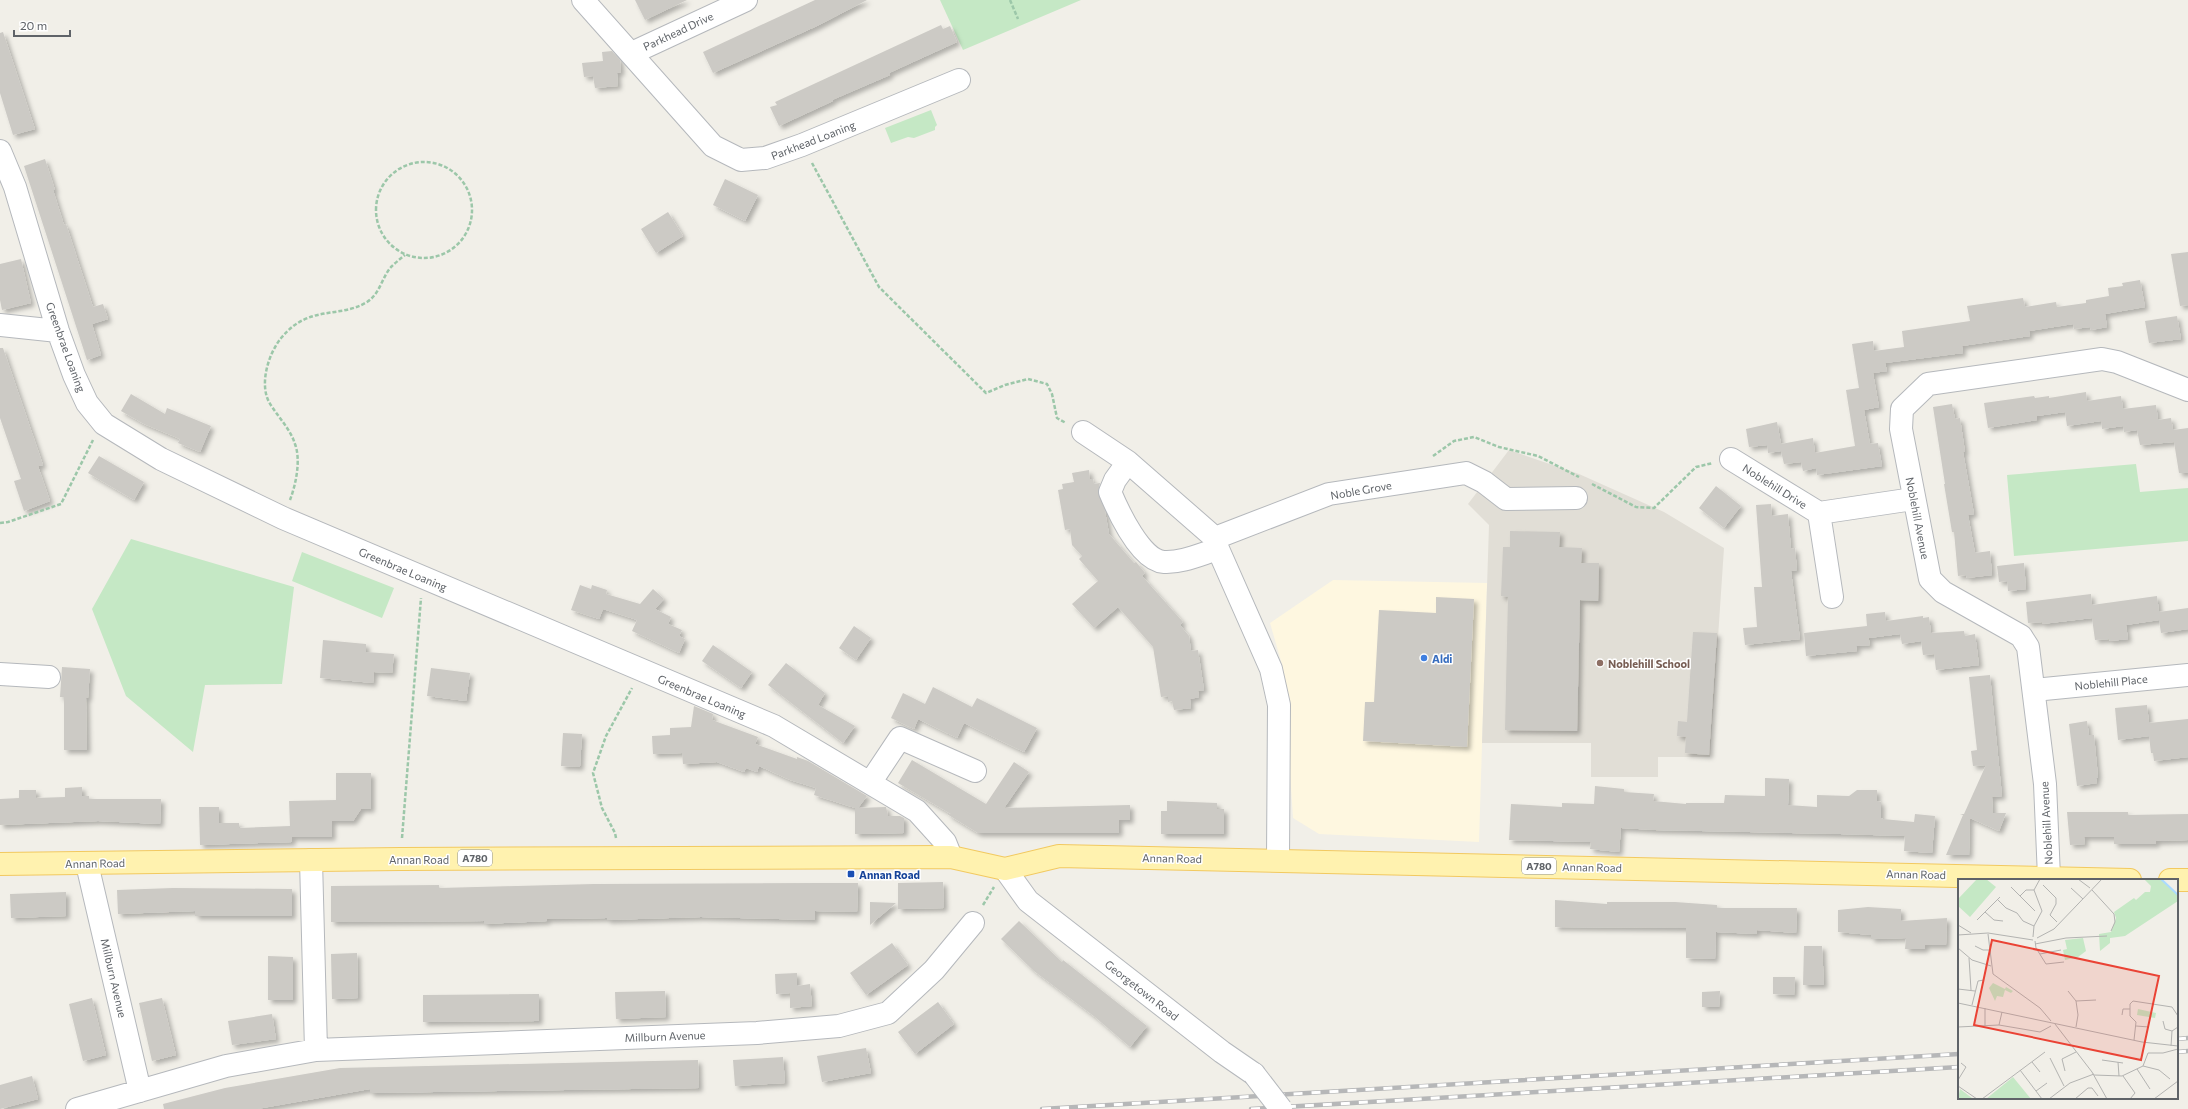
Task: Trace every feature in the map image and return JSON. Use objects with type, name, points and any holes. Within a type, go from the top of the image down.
[{"type":"main road","name":"Annan Road","points":[[0,864],[401,859],[951,857],[1005,869],[1059,856],[2103,879]]},
{"type":"street","name":"Parkhead Loaning","points":[[583,0],[632,52],[712,146],[741,160],[765,158],[802,145],[959,80]]},
{"type":"street","name":"Parkhead Drive","points":[[632,52],[746,0]]},
{"type":"street","name":"Greenbrae Loaning","points":[[0,151],[15,187],[58,331],[87,403],[104,424],[161,459],[283,518],[774,726],[834,760],[918,811],[946,842],[951,857]]},
{"type":"street","points":[[0,325],[58,331]]},
{"type":"street","name":"Noblehill Avenue","points":[[2049,877],[2045,784],[2028,647],[2021,636],[1943,592],[1930,579],[1901,429],[1902,409],[1928,384],[2102,359],[2117,362],[2188,390]]},
{"type":"street","points":[[1083,432],[1128,462],[1216,543],[1271,669],[1279,705],[1278,860]]},
{"type":"street","name":"Noblehill Drive","points":[[1730,458],[1819,514],[1914,499]]},
{"type":"street","name":"Noble Grove","points":[[1128,462],[1115,480],[1110,492],[1133,535],[1152,559],[1163,562],[1181,561],[1216,543],[1329,494],[1466,473],[1484,482],[1506,499],[1581,486]]},
{"type":"street","name":"Noblehill Drive","points":[[1819,514],[1832,598]]},
{"type":"street","points":[[0,674],[49,677]]},
{"type":"street","name":"Noblehill Place","points":[[2034,690],[2188,675]]},
{"type":"street","points":[[870,783],[900,738],[975,771]]},
{"type":"street","points":[[311,860],[316,1050]]},
{"type":"street","name":"Millburn Avenue","points":[[87,864],[140,1091]]},
{"type":"street","name":"Georgetown Road","points":[[1005,869],[1028,901],[1222,1052],[1254,1074],[1281,1109]]},
{"type":"street","name":"Millburn Avenue","points":[[77,1109],[226,1066],[316,1050],[757,1032],[839,1026],[888,1013],[934,970],[973,923]]},
{"type":"path","points":[[1010,0],[1018,19]]},
{"type":"path","points":[[802,145],[879,287],[986,393],[1005,385],[1028,379],[1047,384],[1052,394],[1057,418],[1083,432]]},
{"type":"path","points":[[413,163],[433,163],[452,171],[466,185],[472,204],[470,225],[461,242],[444,254],[425,259],[405,255],[388,244],[378,226],[375,206],[381,187],[394,172],[413,163]]},
{"type":"path","points":[[283,518],[291,496],[298,459],[295,443],[269,402],[266,371],[274,347],[296,324],[312,316],[351,308],[368,302],[380,287],[390,268],[405,255]]},
{"type":"path","points":[[0,522],[8,522],[61,504],[91,442],[104,424]]},
{"type":"path","points":[[1418,480],[1432,457],[1454,441],[1474,437],[1499,447],[1538,456],[1581,486],[1636,507],[1654,508],[1696,467],[1730,458]]},
{"type":"path","points":[[401,859],[423,578]]},
{"type":"path","points":[[617,858],[615,833],[602,808],[593,773],[606,736],[643,671]]},
{"type":"path","points":[[973,923],[1005,869]]},
{"type":"shaded area","name":"Noblehill School","points":[[1509,450],[1579,474],[1664,512],[1724,548],[1710,757],[1658,757],[1658,777],[1591,777],[1591,743],[1482,743],[1489,525],[1468,504]]},
{"type":"shaded area","points":[[1333,580],[1487,583],[1479,842],[1319,834],[1293,818],[1283,668],[1270,623]]},
{"type":"green space","points":[[940,0],[1081,0],[963,50]]},
{"type":"green space","points":[[931,110],[937,125],[935,130],[914,138],[908,137],[891,143],[885,128]]},
{"type":"green space","points":[[2136,464],[2140,492],[2188,488],[2188,541],[2014,556],[2007,475]]},
{"type":"green space","points":[[131,539],[294,587],[282,684],[205,685],[193,752],[126,696],[92,609]]},
{"type":"green space","points":[[302,552],[394,588],[382,618],[292,581]]},
{"type":"building","points":[[635,0],[687,0],[645,20]]},
{"type":"building","points":[[815,0],[867,0],[817,26],[713,73],[703,52]]},
{"type":"building","points":[[941,25],[943,29],[950,26],[957,42],[889,73],[890,75],[832,100],[833,101],[779,126],[770,107],[777,105],[775,102]]},
{"type":"building","points":[[3,32],[35,129],[13,135],[0,93],[0,33]]},
{"type":"building","points":[[612,51],[620,60],[621,72],[617,73],[618,86],[595,88],[593,76],[584,77],[582,63],[603,61],[602,52]]},
{"type":"building","points":[[45,159],[64,225],[66,224],[93,307],[103,304],[108,319],[92,324],[101,355],[87,360],[24,166]]},
{"type":"building","points":[[725,179],[758,195],[745,221],[713,205]]},
{"type":"building","points":[[668,212],[683,236],[656,253],[641,229]]},
{"type":"building","points":[[2188,252],[2188,305],[2180,306],[2171,254]]},
{"type":"building","points":[[21,259],[31,303],[2,310],[0,300],[0,264]]},
{"type":"building","points":[[2140,280],[2145,307],[2105,314],[2107,327],[2091,330],[2090,327],[2074,329],[2073,324],[2029,331],[2030,336],[1962,346],[1963,353],[1885,363],[1887,371],[1873,373],[1879,407],[1864,410],[1870,444],[1878,443],[1882,466],[1817,475],[1816,468],[1803,471],[1801,462],[1784,464],[1781,451],[1768,453],[1767,445],[1749,447],[1746,429],[1777,422],[1781,444],[1813,438],[1815,453],[1855,446],[1846,390],[1859,388],[1852,344],[1873,341],[1874,351],[1904,347],[1902,331],[1970,321],[1967,306],[2023,298],[2025,307],[2056,302],[2057,307],[2086,303],[2086,300],[2109,296],[2108,288],[2123,286],[2122,283]]},
{"type":"building","points":[[2177,316],[2181,339],[2149,343],[2145,321]]},
{"type":"building","points":[[0,348],[3,348],[43,465],[38,466],[50,501],[24,511],[14,481],[21,479],[0,418]]},
{"type":"building","points":[[2086,392],[2087,401],[2121,396],[2123,409],[2156,405],[2158,420],[2171,418],[2173,430],[2188,428],[2188,473],[2179,473],[2174,442],[2140,445],[2137,430],[2124,432],[2123,426],[2102,429],[2101,421],[2067,426],[2065,412],[2037,416],[2037,420],[1988,428],[1984,403],[2034,396],[2035,398],[2049,396],[2049,398]]},
{"type":"building","points":[[131,394],[165,414],[167,408],[211,426],[200,452],[178,443],[180,439],[144,424],[121,411]]},
{"type":"building","points":[[1952,404],[1955,419],[1960,418],[1965,452],[1963,452],[1974,514],[1968,515],[1975,553],[1990,551],[1992,575],[1967,578],[1966,575],[1958,576],[1954,532],[1952,532],[1933,407]]},
{"type":"building","points":[[99,456],[144,482],[134,500],[88,473]]},
{"type":"building","points":[[1089,470],[1090,479],[1093,479],[1094,484],[1100,483],[1098,492],[1105,511],[1109,534],[1134,563],[1136,562],[1145,573],[1142,576],[1183,622],[1180,625],[1189,636],[1191,651],[1198,650],[1204,690],[1198,691],[1199,697],[1190,699],[1191,708],[1174,710],[1172,701],[1168,702],[1168,696],[1161,697],[1153,647],[1118,607],[1094,628],[1072,604],[1098,581],[1079,559],[1082,556],[1072,545],[1070,529],[1065,530],[1058,490],[1063,489],[1062,484],[1074,482],[1072,473]]},
{"type":"building","points":[[1716,486],[1741,506],[1724,528],[1699,508]]},
{"type":"building","points":[[1771,504],[1772,516],[1788,514],[1791,549],[1795,548],[1797,570],[1791,571],[1800,639],[1745,645],[1743,628],[1757,627],[1754,587],[1762,587],[1756,505]]},
{"type":"building","points":[[1510,531],[1560,532],[1559,547],[1582,548],[1581,563],[1599,563],[1598,601],[1580,600],[1577,731],[1505,730],[1508,597],[1501,596],[1503,547],[1510,547]]},
{"type":"building","points":[[2024,563],[2026,589],[2008,591],[2007,581],[1999,582],[1997,566]]},
{"type":"building","points":[[580,585],[591,589],[592,585],[607,590],[606,594],[640,604],[653,589],[664,599],[655,609],[671,617],[668,624],[682,630],[679,636],[685,639],[679,653],[632,631],[637,620],[603,609],[599,619],[571,610]]},
{"type":"building","points":[[2091,594],[2092,605],[2157,596],[2159,612],[2188,608],[2188,629],[2161,633],[2159,620],[2126,625],[2128,639],[2110,641],[2109,639],[2095,640],[2092,618],[2042,624],[2042,622],[2028,623],[2026,602]]},
{"type":"building","name":"Aldi","points":[[1436,597],[1474,599],[1467,747],[1363,741],[1365,702],[1374,702],[1379,610],[1436,613]]},
{"type":"building","points":[[1885,612],[1886,621],[1923,616],[1923,618],[1929,617],[1931,633],[1964,631],[1965,636],[1975,634],[1979,665],[1936,670],[1934,654],[1923,655],[1921,641],[1902,644],[1900,634],[1869,638],[1868,635],[1870,645],[1856,646],[1857,651],[1806,656],[1804,633],[1867,626],[1866,614]]},
{"type":"building","points":[[854,626],[871,638],[856,660],[839,648]]},
{"type":"building","points":[[1693,632],[1717,633],[1709,755],[1685,753],[1686,737],[1677,736],[1678,721],[1687,722]]},
{"type":"building","points":[[323,640],[366,644],[366,652],[394,654],[392,673],[374,672],[373,683],[320,678]]},
{"type":"building","points":[[713,645],[752,672],[741,688],[702,661]]},
{"type":"building","points":[[786,663],[825,693],[818,705],[855,726],[843,743],[768,685]]},
{"type":"building","points":[[62,667],[90,669],[88,698],[86,698],[87,750],[64,750],[64,697],[60,697]]},
{"type":"building","points":[[431,668],[470,673],[466,701],[427,696]]},
{"type":"building","points":[[1990,675],[2002,796],[1992,797],[1993,813],[2006,813],[1999,831],[1970,818],[1969,855],[1946,855],[1963,815],[1960,814],[1964,814],[1986,765],[1973,766],[1971,751],[1977,750],[1969,677]]},
{"type":"building","points":[[933,687],[972,707],[977,698],[1037,728],[1024,752],[964,723],[957,738],[918,719],[914,729],[891,718],[903,693],[925,704]]},
{"type":"building","points":[[2147,705],[2149,723],[2188,719],[2188,757],[2154,761],[2153,753],[2151,753],[2149,736],[2118,740],[2115,708]]},
{"type":"building","points":[[694,706],[713,714],[712,720],[758,737],[755,744],[797,759],[797,757],[808,761],[867,796],[858,808],[886,807],[888,816],[900,816],[904,818],[904,833],[855,834],[855,808],[814,795],[816,788],[790,780],[759,766],[757,772],[746,768],[744,772],[717,762],[683,764],[682,753],[653,754],[652,736],[670,735],[670,728],[691,727]]},
{"type":"building","points":[[2087,721],[2089,735],[2094,735],[2098,777],[2096,778],[2097,783],[2077,786],[2069,724]]},
{"type":"building","points":[[563,733],[582,734],[580,767],[561,766]]},
{"type":"building","points":[[912,760],[986,804],[1014,762],[1029,772],[1004,808],[1130,805],[1130,820],[1119,820],[1119,833],[978,833],[947,814],[951,814],[898,783]]},
{"type":"building","points":[[336,773],[371,773],[371,809],[361,809],[353,821],[332,821],[332,837],[292,837],[292,842],[200,845],[199,807],[219,807],[219,823],[239,823],[239,828],[290,826],[289,801],[336,800]]},
{"type":"building","points":[[1765,778],[1789,779],[1788,805],[1817,807],[1817,795],[1849,796],[1857,790],[1877,790],[1877,801],[1881,802],[1881,818],[1883,819],[1914,822],[1915,814],[1935,816],[1932,853],[1904,851],[1905,836],[1840,834],[1621,828],[1619,852],[1590,849],[1591,842],[1509,840],[1511,804],[1562,807],[1562,803],[1594,804],[1595,786],[1624,789],[1624,792],[1654,794],[1653,801],[1686,804],[1724,803],[1725,795],[1765,796]]},
{"type":"building","points":[[82,787],[82,796],[89,796],[89,799],[161,799],[160,824],[98,821],[0,825],[0,799],[19,798],[19,790],[36,790],[36,798],[65,797],[65,788]]},
{"type":"building","points":[[1167,801],[1217,803],[1217,809],[1224,809],[1224,834],[1161,834],[1161,811],[1167,811]]},
{"type":"building","points":[[2067,812],[2128,812],[2128,815],[2188,814],[2188,840],[2156,841],[2156,844],[2114,844],[2114,837],[2084,837],[2085,844],[2070,845]]},
{"type":"building","points":[[943,882],[944,908],[898,909],[898,883]]},
{"type":"building","points":[[858,883],[857,912],[815,911],[815,920],[701,917],[607,920],[607,918],[547,919],[547,921],[484,924],[484,921],[331,922],[331,886],[439,885],[439,888],[594,884]]},
{"type":"building","points":[[173,888],[292,889],[292,916],[195,916],[195,911],[118,914],[117,890]]},
{"type":"building","points":[[66,892],[66,916],[11,918],[10,894]]},
{"type":"building","points":[[1555,900],[1607,904],[1607,902],[1675,902],[1717,905],[1717,908],[1797,908],[1796,933],[1757,930],[1757,934],[1716,932],[1715,959],[1686,958],[1686,928],[1555,927]]},
{"type":"building","points":[[870,902],[896,903],[870,925]]},
{"type":"building","points":[[1868,907],[1901,909],[1901,921],[1947,918],[1946,945],[1925,945],[1925,949],[1905,949],[1906,938],[1871,939],[1871,935],[1838,932],[1838,910]]},
{"type":"building","points":[[1019,921],[1062,962],[1063,960],[1147,1026],[1130,1047],[1095,1017],[1034,971],[1001,939]]},
{"type":"building","points":[[892,943],[908,965],[866,995],[850,973]]},
{"type":"building","points":[[1804,946],[1822,946],[1824,985],[1803,985]]},
{"type":"building","points":[[357,953],[358,998],[332,999],[331,954]]},
{"type":"building","points":[[268,956],[293,957],[293,1000],[268,1000]]},
{"type":"building","points":[[797,973],[797,986],[810,984],[812,1006],[790,1008],[790,993],[776,994],[775,974]]},
{"type":"building","points":[[1773,977],[1795,977],[1794,995],[1773,994]]},
{"type":"building","points":[[665,991],[666,1017],[616,1019],[615,992]]},
{"type":"building","points":[[1720,991],[1719,1007],[1702,1007],[1702,992]]},
{"type":"building","points":[[539,994],[539,1021],[423,1022],[423,995]]},
{"type":"building","points":[[92,998],[106,1055],[83,1061],[69,1004]]},
{"type":"building","points":[[162,998],[176,1055],[152,1061],[139,1003]]},
{"type":"building","points":[[938,1002],[954,1024],[915,1054],[898,1032]]},
{"type":"building","points":[[272,1014],[276,1039],[232,1045],[228,1021]]},
{"type":"building","points":[[866,1048],[871,1073],[822,1082],[817,1056]]},
{"type":"building","points":[[783,1057],[785,1083],[735,1086],[733,1060]]},
{"type":"building","points":[[698,1060],[699,1088],[370,1093],[370,1089],[257,1109],[164,1109],[163,1104],[225,1088],[340,1068]]},
{"type":"building","points":[[32,1076],[38,1099],[0,1109],[0,1085]]},
{"type":"railway","points":[[2178,1039],[2188,1038]]},
{"type":"railway","points":[[2178,1052],[2188,1051]]},
{"type":"railway","points":[[1042,1109],[1958,1054]]},
{"type":"railway","points":[[1251,1109],[1958,1067]]},
{"type":"place","name":"Aldi","points":[[1424,658]]},
{"type":"place","name":"Noblehill School","points":[[1600,663]]},
{"type":"place","name":"Annan Road","points":[[851,874]]}]
